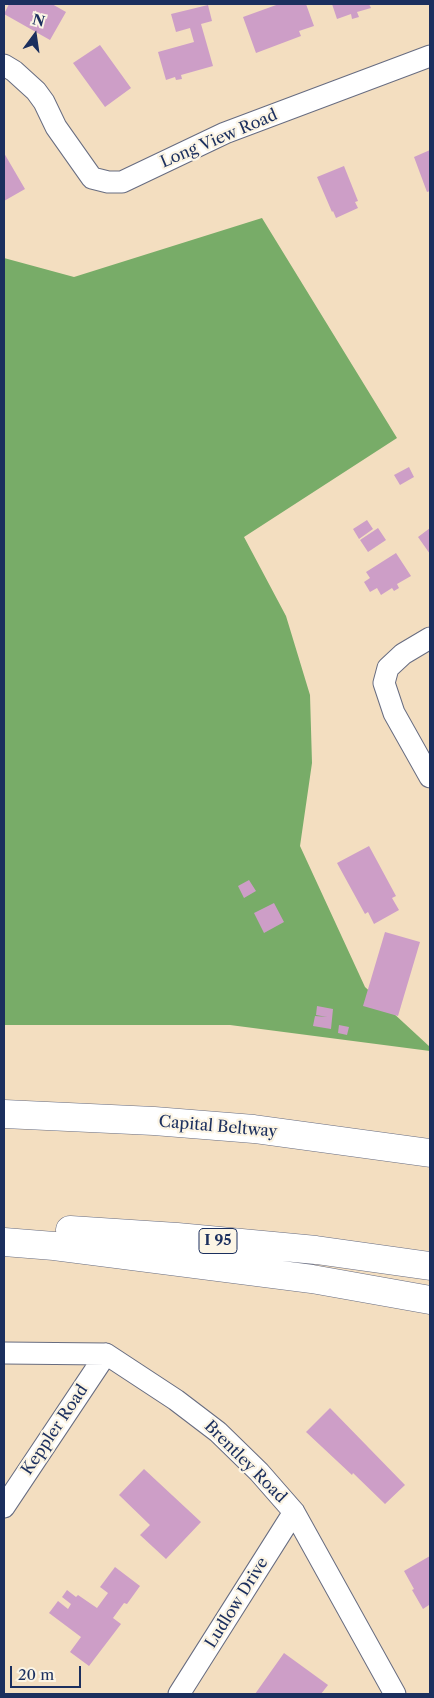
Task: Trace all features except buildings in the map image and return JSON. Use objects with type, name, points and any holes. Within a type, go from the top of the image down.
[{"type":"highway","name":"Capital Beltway","points":[[4,1114],[154,1121],[254,1129],[430,1153]]},
{"type":"highway","points":[[254,1129],[430,1144]]},
{"type":"highway","name":"I 95","points":[[4,1228],[54,1229],[206,1240],[316,1250],[430,1266]]},
{"type":"highway","points":[[4,1242],[204,1264],[312,1279],[430,1300]]},
{"type":"street","name":"Long View Road","points":[[4,65],[36,91],[44,102],[56,127],[92,178],[108,182],[122,182],[225,133],[430,56]]},
{"type":"street","points":[[430,638],[403,654],[388,668],[384,683],[394,713],[430,777]]},
{"type":"street","points":[[4,1353],[106,1354]]},
{"type":"street","name":"Keppler Road","points":[[4,1507],[106,1354]]},
{"type":"street","name":"Brentley Road","points":[[106,1354],[176,1400],[218,1432],[259,1472],[294,1512],[395,1694]]},
{"type":"street","name":"Ludlow Drive","points":[[179,1694],[294,1512]]},
{"type":"green space","points":[[262,218],[397,438],[244,537],[286,616],[310,695],[312,763],[300,846],[365,987],[430,1047],[430,1051],[230,1025],[4,1025],[4,258],[74,277]]}]
